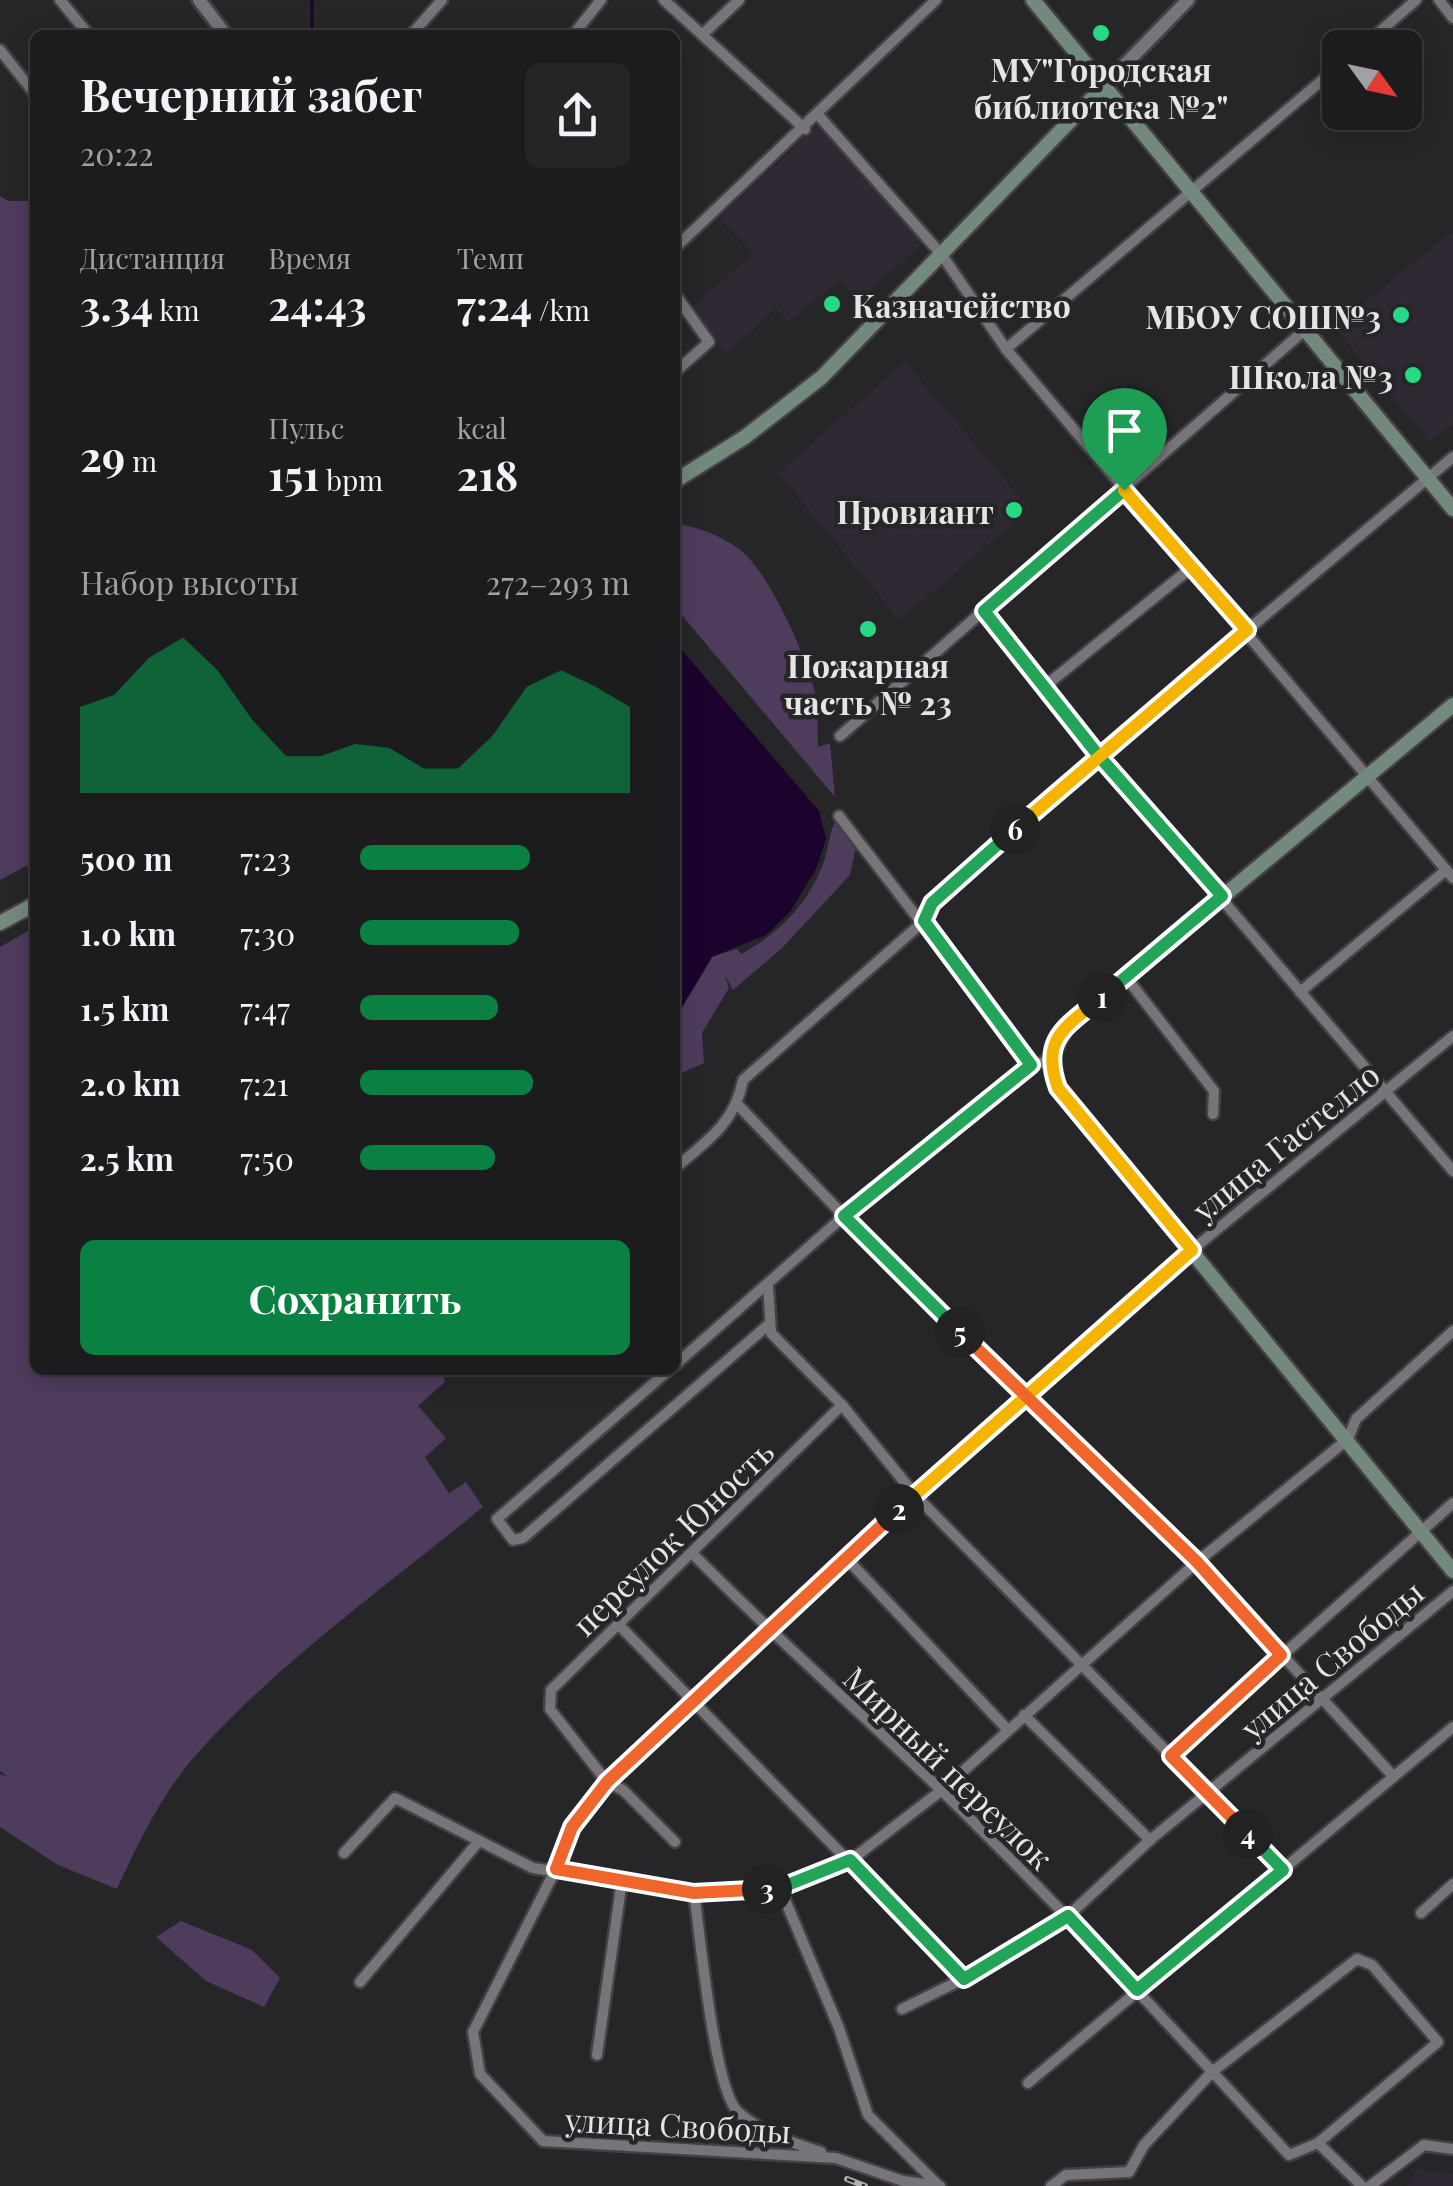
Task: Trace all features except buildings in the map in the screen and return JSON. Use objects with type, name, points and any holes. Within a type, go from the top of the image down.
[{"type":"main road","points":[[1033,0],[1453,508]]},
{"type":"main road","points":[[680,478],[798,398],[1104,86]]},
{"type":"main road","points":[[1453,705],[1065,1028],[1048,1062],[1058,1088],[1453,1571]]},
{"type":"main road","points":[[0,923],[30,907]]},
{"type":"street","points":[[60,0],[85,30]]},
{"type":"street","points":[[198,0],[222,30]]},
{"type":"street","points":[[416,30],[442,0]]},
{"type":"street","points":[[577,30],[601,0]]},
{"type":"street","points":[[664,0],[805,129]]},
{"type":"street","points":[[703,34],[739,0]]},
{"type":"street","points":[[680,243],[819,116],[936,0]]},
{"type":"street","points":[[1104,86],[1188,0]]},
{"type":"street","points":[[1382,30],[1416,0]]},
{"type":"street","points":[[1439,0],[1453,18]]},
{"type":"street","points":[[0,50],[30,88]]},
{"type":"street","points":[[1006,349],[1322,81]]},
{"type":"street","points":[[819,116],[942,255],[1006,349],[1449,874],[1300,992]]},
{"type":"street","points":[[680,301],[709,342],[680,368]]},
{"type":"street","points":[[840,736],[1306,328]]},
{"type":"street","points":[[680,1164],[724,1127],[738,1105],[743,1080],[924,921],[932,903],[1098,755],[1453,457]]},
{"type":"street","points":[[1044,688],[1192,567]]},
{"type":"street","points":[[984,611],[1098,755],[1453,1171]]},
{"type":"street","points":[[839,816],[924,921],[1031,1065]]},
{"type":"street","points":[[1126,977],[1214,1091],[1213,1114]]},
{"type":"street","name":"улица Гастелло","points":[[473,2032],[556,1869],[572,1827],[607,1782],[915,1494],[1192,1250],[1453,1036]]},
{"type":"street","points":[[680,1361],[844,1216],[1031,1065],[1048,1062]]},
{"type":"street","points":[[738,1105],[844,1216],[1197,1562],[1393,1776]]},
{"type":"street","points":[[768,1285],[771,1333],[842,1405],[915,1494],[1283,1870]]},
{"type":"street","points":[[663,1375],[496,1519],[508,1536],[513,1540],[524,1538],[769,1324]]},
{"type":"street","points":[[344,1853],[395,1798],[533,1868],[694,1893],[780,1888],[850,1860],[942,1790],[1197,1562],[1348,1439],[1356,1418],[1453,1331]]},
{"type":"street","name":"переулок Юность","points":[[607,1782],[550,1709],[551,1690],[842,1405]]},
{"type":"street","points":[[1171,1756],[1453,1503]]},
{"type":"street","name":"Мирный переулок","points":[[692,1553],[768,1630],[942,1790],[1068,1916],[1289,2155],[1318,2143]]},
{"type":"street","points":[[846,1558],[1007,1728]]},
{"type":"street","name":"улица Свободы","points":[[902,2009],[964,1979],[1068,1916],[1150,1840],[1453,1592]]},
{"type":"street","points":[[618,1624],[964,1979]]},
{"type":"street","points":[[1024,1715],[1150,1840]]},
{"type":"street","points":[[1028,2083],[1453,1727]]},
{"type":"street","points":[[607,1782],[623,1790],[675,1842]]},
{"type":"street","points":[[360,1982],[479,1841]]},
{"type":"street","points":[[597,2055],[622,1880]]},
{"type":"street","points":[[1420,1913],[1453,1884]]},
{"type":"street","points":[[780,1888],[839,2028],[868,2115],[939,2185]]},
{"type":"street","points":[[694,1893],[718,2058],[735,2110],[779,2138],[836,2158]]},
{"type":"street","points":[[1050,2186],[1066,2175],[1129,2172],[1144,2145],[1212,2072],[1357,1960],[1372,1964],[1438,2042],[1318,2143],[1362,2186]]},
{"type":"street","name":"улица Свободы","points":[[473,2032],[480,2074],[543,2141],[836,2158],[903,2181],[939,2185]]},
{"type":"street","points":[[1370,2186],[1424,2146],[1453,2149]]},
{"type":"shaded area","points":[[820,123],[925,242],[858,301],[840,279],[789,323],[776,308],[727,355],[691,309],[753,253],[719,218]]},
{"type":"shaded area","points":[[0,196],[8,201],[30,201],[30,864],[0,880]]},
{"type":"shaded area","name":"Школа №3","points":[[1453,231],[1453,423],[1430,442],[1334,327]]},
{"type":"shaded area","points":[[905,362],[1030,509],[900,620],[778,473]]},
{"type":"shaded area","points":[[680,524],[708,532],[739,549],[774,594],[815,692],[818,747],[830,743],[835,797],[680,613]]},
{"type":"shaded area","points":[[680,648],[819,811],[826,838],[817,867],[790,912],[766,935],[712,957],[680,1011]]},
{"type":"shaded area","points":[[835,822],[856,847],[850,875],[782,948],[733,990],[725,975],[729,988],[702,1033],[704,1063],[680,1074],[680,1011],[713,956],[737,949],[741,954],[789,918],[815,881]]},
{"type":"shaded area","points":[[30,930],[30,1375],[443,1375],[445,1382],[418,1406],[446,1438],[425,1457],[449,1493],[466,1482],[483,1507],[339,1622],[269,1682],[204,1746],[165,1796],[117,1889],[58,1865],[0,1827],[0,1774],[8,1777],[0,1771],[0,947]]},
{"type":"shaded area","points":[[181,1921],[252,1950],[280,1978],[264,2007],[206,1981],[156,1937]]},
{"type":"shaded area","points":[[1417,2168],[1453,2174],[1453,2186],[1407,2186]]},
{"type":"waterway","points":[[312,0],[312,30]]},
{"type":"railway","points":[[847,2179],[865,2186]]},
{"type":"place","name":"МУ\"Городская библиотека №2\"","points":[[1101,33]]},
{"type":"place","name":"Казначейство","points":[[832,304]]},
{"type":"place","name":"МБОУ СОШ№3","points":[[1401,315]]},
{"type":"place","name":"Школа №3","points":[[1413,375]]},
{"type":"place","name":"Провиант","points":[[1014,510]]},
{"type":"place","name":"Пожарная часть № 23","points":[[868,629]]},
{"type":"route","points":[[1124,490],[984,611],[1098,755],[1222,896],[1065,1028],[1050,1050],[1048,1062],[1058,1088],[1192,1250],[1026,1397],[915,1494],[607,1782],[572,1827],[556,1869],[694,1893],[780,1888],[850,1860],[964,1979],[1068,1916],[1137,1990],[1283,1870],[1171,1756],[1281,1655],[1197,1562],[1026,1397],[844,1216],[1031,1065],[924,921],[932,903],[1098,755],[1247,630],[1124,490]]}]
